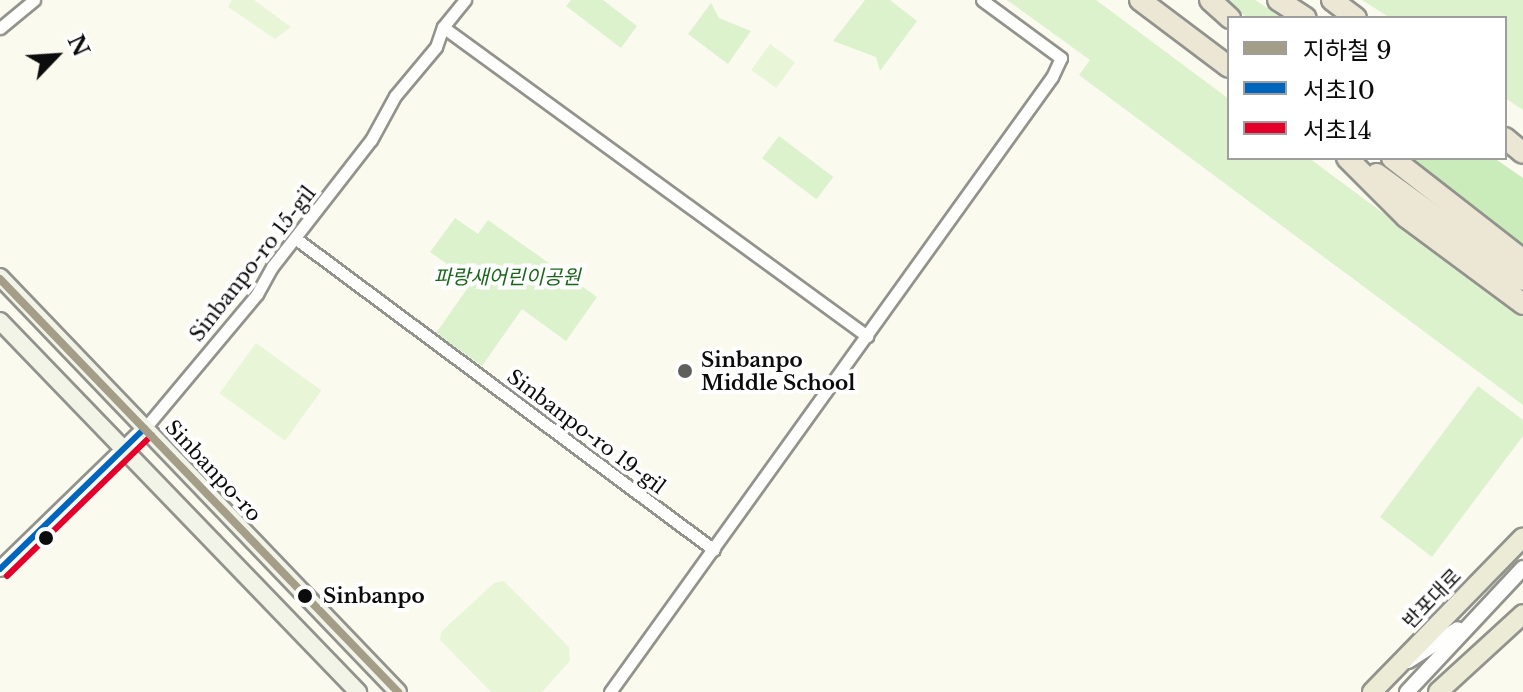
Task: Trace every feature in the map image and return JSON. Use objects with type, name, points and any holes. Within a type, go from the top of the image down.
[{"type":"highway","points":[[1140,0],[1227,65]]},
{"type":"highway","points":[[1210,0],[1228,16]]},
{"type":"highway","points":[[1278,0],[1303,16]]},
{"type":"highway","points":[[1332,0],[1353,16]]},
{"type":"highway","points":[[1507,140],[1523,153]]},
{"type":"highway","points":[[1349,160],[1406,217],[1523,304]]},
{"type":"highway","points":[[1358,160],[1523,280]]},
{"type":"highway","points":[[1395,160],[1523,260]]},
{"type":"main road","name":"Sinbanpo-ro","points":[[0,277],[398,692]]},
{"type":"main road","points":[[0,321],[358,692]]},
{"type":"main road","name":"반포대로","points":[[1372,692],[1523,537]]},
{"type":"main road","points":[[1438,692],[1523,614]]},
{"type":"street","points":[[0,28],[34,0]]},
{"type":"street","name":"Sinbanpo-ro 15-gil","points":[[145,428],[257,294],[436,47],[443,27],[465,0]]},
{"type":"street","points":[[610,692],[867,336],[1061,58],[982,0]]},
{"type":"street","points":[[443,27],[867,336]]},
{"type":"street","name":"Sinbanpo-ro 19-gil","points":[[295,238],[714,550]]},
{"type":"street","points":[[0,569],[125,452],[145,428]]},
{"type":"street","points":[[1407,692],[1523,568]]},
{"type":"street","points":[[1399,665],[1474,617]]},
{"type":"green space","points":[[232,0],[254,0],[291,27],[275,39],[228,7]]},
{"type":"green space","points":[[571,0],[603,0],[637,26],[621,48],[566,6]]},
{"type":"green space","points":[[865,0],[890,0],[917,21],[880,71],[876,57],[833,41]]},
{"type":"green space","points":[[1007,0],[1096,0],[1227,98],[1227,160],[1312,160],[1523,317],[1523,405],[1079,75],[1090,60]]},
{"type":"green space","points":[[1227,0],[1255,0],[1280,16],[1245,16]]},
{"type":"green space","points":[[1362,0],[1523,0],[1523,110],[1507,99],[1507,16],[1387,16]]},
{"type":"green space","points":[[711,3],[719,18],[751,31],[728,64],[688,34]]},
{"type":"green space","points":[[770,44],[795,62],[776,88],[751,70]]},
{"type":"green space","points":[[779,136],[833,177],[816,199],[762,158]]},
{"type":"green space","points":[[1403,160],[1497,160],[1523,178],[1523,252]]},
{"type":"green space","name":"파랑새어린이공원","points":[[455,218],[478,234],[488,220],[597,297],[566,341],[522,309],[482,366],[436,333],[472,282],[430,252]]},
{"type":"green space","points":[[256,343],[322,391],[285,441],[220,393]]},
{"type":"green space","points":[[1478,386],[1523,420],[1523,436],[1432,557],[1380,517]]},
{"type":"green space","points":[[504,581],[569,647],[570,661],[542,692],[491,692],[440,640],[441,632],[494,583]]},
{"type":"metro line","name":"9","points":[[0,279],[398,692]]},
{"type":"transit line","name":"서초10","points":[[0,569],[145,428]]},
{"type":"transit line","name":"서초14","points":[[7,576],[152,435]]},
{"type":"place","name":"Sinbanpo Middle School","points":[[685,371]]},
{"type":"place","name":"Sinbanpo","points":[[305,596]]}]
